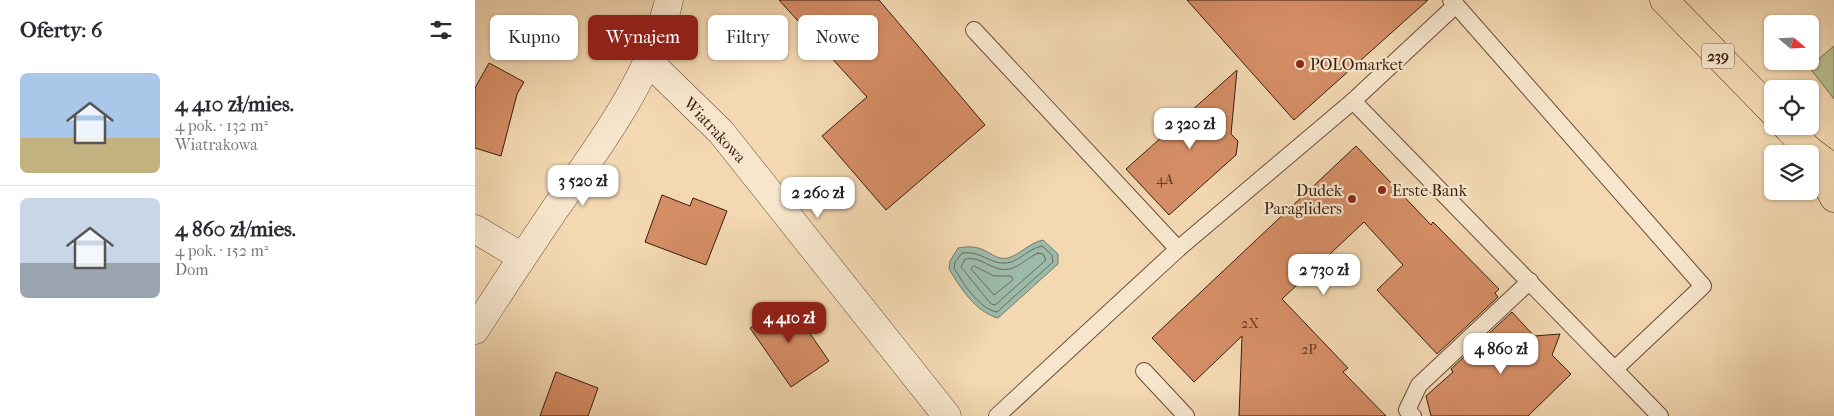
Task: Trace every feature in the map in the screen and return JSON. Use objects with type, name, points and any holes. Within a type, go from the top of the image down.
[{"type":"main road","name":"239","points":[[1664,0],[1764,103]]},
{"type":"main road","points":[[1795,135],[1804,145]]},
{"type":"main road","points":[[1819,157],[1834,169]]},
{"type":"main road","points":[[1819,170],[1834,198]]},
{"type":"street","points":[[665,15],[669,0]]},
{"type":"street","points":[[475,330],[522,257],[603,141],[629,97],[647,60]]},
{"type":"street","name":"Wiatrakowa","points":[[647,60],[721,132],[947,416]]},
{"type":"street","points":[[475,229],[522,257]]},
{"type":"lane","points":[[997,416],[1178,250],[1353,101],[1454,3],[1703,286],[1616,368]]},
{"type":"lane","points":[[974,30],[1178,250]]},
{"type":"lane","points":[[1353,101],[1616,368],[1660,416]]},
{"type":"lane","points":[[1413,416],[1407,410],[1419,385],[1530,281]]},
{"type":"lane","points":[[1144,371],[1186,416]]},
{"type":"green space","points":[[1834,46],[1834,99],[1811,70],[1819,70],[1819,59]]},
{"type":"water","points":[[1043,240],[1058,254],[1058,264],[998,318],[983,311],[970,299],[949,269],[950,261],[958,248],[975,247],[1004,259]]},
{"type":"building","points":[[779,0],[879,0],[985,125],[886,210],[822,136],[867,97],[833,60],[878,60],[878,15],[798,15],[798,21]]},
{"type":"building","name":"POLOmarket","points":[[1187,0],[1428,0],[1294,120]]},
{"type":"building","points":[[489,63],[524,82],[517,94],[501,156],[475,148],[475,88]]},
{"type":"building","points":[[1237,70],[1231,134],[1238,141],[1236,155],[1169,215],[1126,169]]},
{"type":"building","points":[[1356,146],[1431,225],[1433,222],[1499,289],[1495,293],[1498,297],[1437,354],[1377,290],[1403,265],[1364,222],[1282,299],[1348,368],[1343,372],[1386,416],[1239,416],[1242,336],[1194,382],[1152,338]]},
{"type":"building","points":[[662,195],[690,206],[693,198],[727,211],[706,265],[645,242]]},
{"type":"building","points":[[788,302],[829,361],[791,387],[750,328]]},
{"type":"building","points":[[1512,312],[1534,336],[1560,334],[1552,355],[1571,374],[1528,416],[1431,416],[1426,396],[1453,372],[1451,369]]},
{"type":"building","points":[[556,372],[598,388],[588,416],[540,416]]},
{"type":"place","name":"POLOmarket","points":[[1300,64]]},
{"type":"place","name":"Erste Bank","points":[[1382,190]]},
{"type":"place","name":"Dudek Paragliders","points":[[1352,199]]}]
